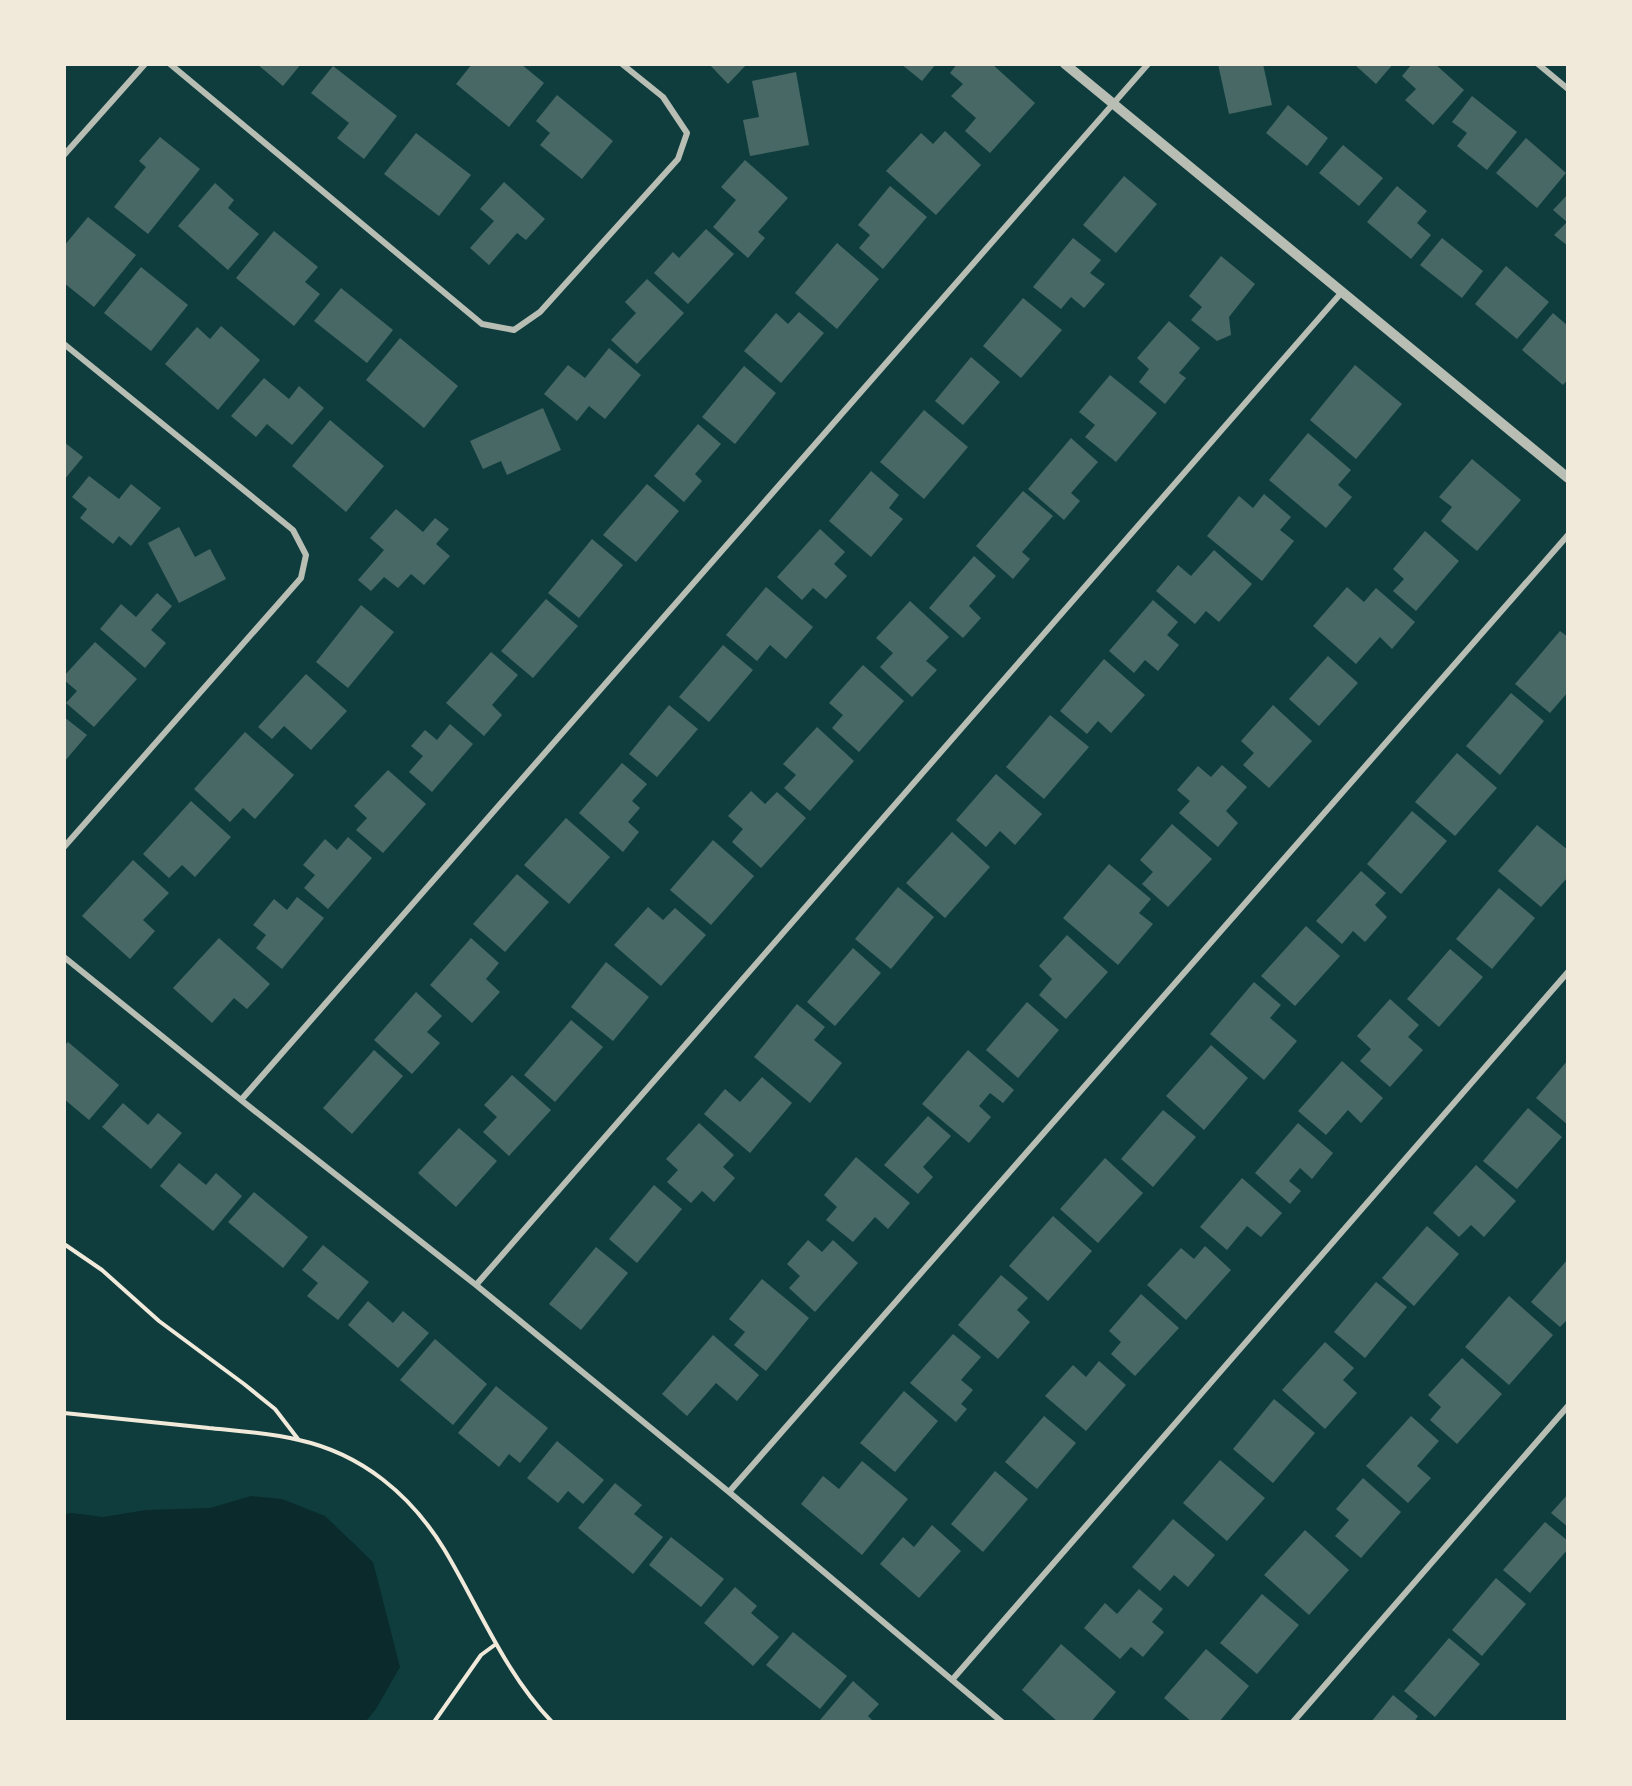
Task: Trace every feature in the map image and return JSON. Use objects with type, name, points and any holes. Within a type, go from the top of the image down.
[{"type":"street","points":[[64,155],[145,64]]},
{"type":"street","points":[[170,64],[482,324],[514,330],[540,312],[678,159],[687,133],[663,97],[622,64]]},
{"type":"street","points":[[1065,64],[1568,478]]},
{"type":"street","points":[[241,1100],[1148,64]]},
{"type":"street","points":[[1538,64],[1568,89]]},
{"type":"street","points":[[476,1285],[1342,292]]},
{"type":"street","points":[[64,344],[293,530],[306,555],[301,578],[64,847]]},
{"type":"street","points":[[729,1492],[1568,535]]},
{"type":"street","points":[[64,957],[476,1285],[729,1492],[1002,1722]]},
{"type":"street","points":[[952,1680],[1568,972]]},
{"type":"street","points":[[1293,1722],[1568,1406]]},
{"type":"path","points":[[64,1244],[102,1270],[159,1321],[267,1402],[299,1440]]},
{"type":"path","points":[[64,1413],[252,1432],[299,1440],[336,1451],[364,1465],[409,1502],[443,1548],[516,1676],[552,1722]]},
{"type":"path","points":[[434,1722],[481,1655],[496,1644]]},
{"type":"water","points":[[251,1496],[282,1499],[325,1516],[373,1562],[400,1667],[376,1709],[366,1721],[65,1721],[65,1514],[103,1517],[146,1510],[210,1508]]},
{"type":"building","points":[[257,64],[301,64],[283,86]]},
{"type":"building","points":[[472,64],[521,64],[544,83],[509,127],[456,84]]},
{"type":"building","points":[[709,64],[747,64],[728,84]]},
{"type":"building","points":[[901,64],[936,64],[922,81]]},
{"type":"building","points":[[957,64],[992,64],[1035,103],[990,153],[965,131],[976,118],[951,96],[963,84],[950,73]]},
{"type":"building","points":[[1218,64],[1263,64],[1272,105],[1229,114]]},
{"type":"building","points":[[1354,64],[1393,64],[1376,84]]},
{"type":"building","points":[[1412,64],[1435,64],[1464,90],[1433,125],[1405,100],[1416,89],[1402,76]]},
{"type":"building","points":[[333,66],[397,116],[364,159],[337,138],[349,123],[311,93]]},
{"type":"building","points":[[796,72],[809,145],[750,156],[743,120],[759,117],[752,81]]},
{"type":"building","points":[[557,95],[613,141],[582,179],[540,145],[550,133],[536,121]]},
{"type":"building","points":[[1472,96],[1517,132],[1487,170],[1457,146],[1467,133],[1452,122]]},
{"type":"building","points":[[1288,105],[1328,138],[1307,166],[1266,133]]},
{"type":"building","points":[[945,131],[981,165],[936,215],[886,171],[921,133],[933,144]]},
{"type":"building","points":[[416,133],[471,175],[439,216],[384,174]]},
{"type":"building","points":[[160,137],[200,169],[148,234],[114,207],[146,167],[139,161]]},
{"type":"building","points":[[1526,138],[1566,173],[1537,208],[1496,173]]},
{"type":"building","points":[[1343,145],[1383,178],[1359,206],[1319,173]]},
{"type":"building","points":[[745,160],[788,198],[758,232],[765,238],[748,258],[713,227],[736,200],[721,187]]},
{"type":"building","points":[[1124,176],[1157,204],[1116,253],[1083,225]]},
{"type":"building","points":[[504,182],[545,219],[526,240],[517,233],[489,265],[470,248],[494,221],[480,209]]},
{"type":"building","points":[[215,183],[234,200],[228,208],[259,234],[228,270],[178,226]]},
{"type":"building","points":[[890,186],[927,217],[883,269],[859,248],[870,235],[858,225]]},
{"type":"building","points":[[1397,186],[1427,211],[1417,223],[1431,235],[1411,259],[1367,222]]},
{"type":"building","points":[[1568,194],[1568,246],[1554,235],[1567,222],[1553,210]]},
{"type":"building","points":[[88,217],[136,255],[94,307],[64,283],[64,246]]},
{"type":"building","points":[[706,229],[734,254],[688,304],[654,273],[673,252],[679,258]]},
{"type":"building","points":[[274,231],[318,267],[305,282],[320,294],[294,326],[236,278]]},
{"type":"building","points":[[1073,238],[1101,260],[1090,273],[1105,284],[1084,308],[1071,297],[1061,309],[1033,287]]},
{"type":"building","points":[[1442,238],[1483,271],[1462,298],[1420,265]]},
{"type":"building","points":[[837,243],[879,279],[837,329],[795,293]]},
{"type":"building","points":[[1221,256],[1255,284],[1229,317],[1231,335],[1217,341],[1191,320],[1202,307],[1189,296]]},
{"type":"building","points":[[1506,266],[1549,302],[1517,339],[1475,304]]},
{"type":"building","points":[[141,267],[188,305],[151,351],[104,313]]},
{"type":"building","points":[[647,279],[684,313],[637,364],[611,340],[636,313],[625,302]]},
{"type":"building","points":[[341,288],[393,330],[367,363],[314,321]]},
{"type":"building","points":[[1023,298],[1062,330],[1021,378],[983,346]]},
{"type":"building","points":[[799,312],[824,333],[781,383],[744,351],[776,313],[788,324]]},
{"type":"building","points":[[1553,313],[1568,326],[1568,379],[1563,385],[1522,350]]},
{"type":"building","points":[[1169,321],[1200,348],[1179,373],[1186,378],[1165,404],[1139,382],[1149,369],[1137,358]]},
{"type":"building","points":[[221,326],[260,360],[218,410],[165,364],[197,327],[210,339]]},
{"type":"building","points":[[400,338],[458,386],[424,428],[366,380]]},
{"type":"building","points":[[609,348],[641,375],[605,419],[589,406],[577,421],[544,394],[568,365],[585,378]]},
{"type":"building","points":[[971,357],[1000,382],[963,425],[935,401]]},
{"type":"building","points":[[1355,365],[1402,404],[1356,459],[1310,420]]},
{"type":"building","points":[[744,366],[776,393],[735,444],[702,417]]},
{"type":"building","points":[[1110,375],[1157,413],[1116,462],[1085,437],[1095,425],[1079,412]]},
{"type":"building","points":[[264,378],[289,399],[299,386],[324,408],[292,445],[267,424],[256,437],[231,416]]},
{"type":"building","points":[[543,408],[561,450],[507,475],[501,461],[483,469],[470,441]]},
{"type":"building","points":[[924,410],[968,447],[924,499],[880,462]]},
{"type":"building","points":[[330,420],[384,466],[346,512],[292,466]]},
{"type":"building","points":[[698,424],[721,444],[695,474],[702,481],[684,502],[654,476]]},
{"type":"building","points":[[1308,433],[1351,470],[1338,485],[1352,497],[1326,528],[1269,480]]},
{"type":"building","points":[[1071,438],[1098,462],[1071,493],[1080,501],[1064,520],[1028,489]]},
{"type":"building","points":[[64,442],[83,457],[64,480]]},
{"type":"building","points":[[1472,459],[1521,500],[1477,551],[1441,521],[1452,507],[1439,497]]},
{"type":"building","points":[[871,471],[899,495],[889,508],[903,519],[871,557],[829,521]]},
{"type":"building","points":[[89,476],[119,499],[131,484],[161,508],[131,546],[119,536],[113,544],[80,518],[87,509],[72,497]]},
{"type":"building","points":[[647,484],[679,511],[636,562],[603,535]]},
{"type":"building","points":[[1023,491],[1053,516],[1022,552],[1030,559],[1013,579],[976,546]]},
{"type":"building","points":[[1264,494],[1291,517],[1280,530],[1294,541],[1262,581],[1207,536],[1239,496],[1253,508]]},
{"type":"building","points":[[396,509],[423,532],[435,518],[449,529],[436,544],[450,556],[424,585],[411,574],[398,588],[384,577],[371,591],[358,580],[384,550],[370,538]]},
{"type":"building","points":[[179,527],[195,557],[210,549],[226,579],[179,603],[148,543]]},
{"type":"building","points":[[820,529],[845,552],[834,564],[847,576],[826,599],[813,588],[802,600],[777,577]]},
{"type":"building","points":[[1425,531],[1459,561],[1416,611],[1393,591],[1404,579],[1393,569]]},
{"type":"building","points":[[592,539],[623,565],[579,618],[548,593]]},
{"type":"building","points":[[1214,550],[1252,584],[1219,622],[1206,611],[1195,624],[1156,591],[1178,565],[1191,576]]},
{"type":"building","points":[[974,556],[996,576],[969,606],[981,618],[963,638],[929,608]]},
{"type":"building","points":[[766,587],[813,627],[786,659],[770,645],[757,661],[726,635]]},
{"type":"building","points":[[1347,587],[1364,602],[1376,588],[1415,622],[1392,649],[1380,637],[1356,664],[1313,626]]},
{"type":"building","points":[[157,593],[172,606],[151,630],[166,643],[145,668],[100,629],[121,604],[136,617]]},
{"type":"building","points":[[546,599],[578,626],[533,678],[501,651]]},
{"type":"building","points":[[1153,600],[1178,622],[1167,635],[1179,645],[1158,671],[1145,660],[1134,673],[1109,651]]},
{"type":"building","points":[[910,601],[949,637],[926,661],[937,670],[912,697],[880,667],[893,653],[876,638]]},
{"type":"building","points":[[361,605],[394,632],[348,688],[316,662]]},
{"type":"building","points":[[1560,631],[1568,637],[1568,692],[1550,713],[1515,684]]},
{"type":"building","points":[[95,642],[137,679],[94,727],[66,703],[77,691],[64,680],[64,676]]},
{"type":"building","points":[[723,645],[753,670],[709,722],[679,697]]},
{"type":"building","points":[[491,652],[518,675],[492,705],[502,715],[484,736],[446,703]]},
{"type":"building","points":[[1328,656],[1358,683],[1319,726],[1289,699]]},
{"type":"building","points":[[1104,659],[1145,695],[1111,733],[1098,721],[1087,734],[1060,711]]},
{"type":"building","points":[[863,665],[904,701],[859,752],[832,728],[843,715],[829,703]]},
{"type":"building","points":[[306,674],[347,711],[311,750],[284,726],[272,739],[258,727]]},
{"type":"building","points":[[1511,693],[1544,721],[1500,775],[1466,746]]},
{"type":"building","points":[[669,705],[698,729],[657,777],[629,754]]},
{"type":"building","points":[[1273,705],[1312,741],[1269,788],[1243,765],[1254,753],[1241,741]]},
{"type":"building","points":[[1050,715],[1089,747],[1044,799],[1006,767]]},
{"type":"building","points":[[64,717],[87,735],[64,762]]},
{"type":"building","points":[[450,724],[473,744],[432,792],[409,772],[423,756],[411,746],[425,730],[437,740]]},
{"type":"building","points":[[817,727],[854,761],[810,811],[784,788],[796,775],[783,764]]},
{"type":"building","points":[[245,732],[294,775],[255,819],[243,808],[230,822],[194,789]]},
{"type":"building","points":[[1457,753],[1497,788],[1455,836],[1415,802]]},
{"type":"building","points":[[622,763],[647,784],[632,801],[640,808],[628,822],[639,832],[623,852],[579,813]]},
{"type":"building","points":[[1222,765],[1247,787],[1226,811],[1238,823],[1218,847],[1179,813],[1190,801],[1177,790],[1198,766],[1211,777]]},
{"type":"building","points":[[388,770],[426,804],[383,853],[356,830],[367,818],[354,806]]},
{"type":"building","points":[[996,774],[1042,814],[1015,845],[1000,831],[986,847],[956,820]]},
{"type":"building","points":[[751,791],[765,804],[777,792],[806,818],[761,868],[732,842],[743,829],[728,816]]},
{"type":"building","points":[[191,801],[231,837],[195,877],[182,865],[169,878],[143,854]]},
{"type":"building","points":[[1412,811],[1447,841],[1401,894],[1367,864]]},
{"type":"building","points":[[566,818],[610,857],[569,904],[524,865]]},
{"type":"building","points":[[1172,824],[1212,859],[1168,907],[1142,884],[1153,872],[1140,860]]},
{"type":"building","points":[[1537,825],[1568,850],[1568,877],[1541,907],[1498,871]]},
{"type":"building","points":[[952,832],[990,867],[945,918],[906,883]]},
{"type":"building","points":[[348,837],[372,858],[328,909],[304,888],[315,875],[303,865],[325,839],[337,850]]},
{"type":"building","points":[[713,840],[754,876],[711,925],[670,890]]},
{"type":"building","points":[[133,860],[169,893],[143,920],[155,931],[130,959],[82,916]]},
{"type":"building","points":[[1109,864],[1151,899],[1139,913],[1153,924],[1118,965],[1063,918]]},
{"type":"building","points":[[1361,871],[1386,893],[1375,905],[1387,917],[1365,942],[1353,931],[1342,944],[1316,921]]},
{"type":"building","points":[[517,874],[549,902],[505,952],[473,924]]},
{"type":"building","points":[[898,887],[934,917],[891,969],[855,939]]},
{"type":"building","points":[[1499,888],[1535,918],[1492,969],[1456,939]]},
{"type":"building","points":[[297,897],[324,918],[282,969],[256,948],[266,935],[253,925],[274,899],[287,910]]},
{"type":"building","points":[[648,907],[663,920],[675,908],[706,935],[661,986],[614,945]]},
{"type":"building","points":[[1306,926],[1340,956],[1295,1006],[1261,976]]},
{"type":"building","points":[[1067,935],[1108,972],[1066,1019],[1039,995],[1052,979],[1039,966]]},
{"type":"building","points":[[219,938],[270,984],[247,1009],[234,998],[212,1023],[173,988]]},
{"type":"building","points":[[471,938],[499,963],[486,979],[500,992],[472,1023],[430,985]]},
{"type":"building","points":[[853,948],[881,973],[835,1026],[807,1002]]},
{"type":"building","points":[[1450,949],[1483,977],[1439,1027],[1407,999]]},
{"type":"building","points":[[606,962],[649,997],[613,1041],[571,1007]]},
{"type":"building","points":[[1254,982],[1281,1005],[1270,1018],[1297,1041],[1264,1080],[1210,1034]]},
{"type":"building","points":[[416,992],[442,1016],[427,1032],[440,1043],[412,1074],[374,1040]]},
{"type":"building","points":[[1390,999],[1419,1025],[1408,1037],[1423,1050],[1390,1087],[1360,1061],[1371,1049],[1357,1036]]},
{"type":"building","points":[[1027,1002],[1059,1030],[1018,1078],[986,1050]]},
{"type":"building","points":[[797,1004],[825,1027],[814,1040],[842,1063],[810,1103],[754,1057]]},
{"type":"building","points":[[571,1020],[603,1047],[555,1102],[524,1075]]},
{"type":"building","points":[[68,1042],[119,1085],[89,1120],[64,1099],[64,1046]]},
{"type":"building","points":[[1211,1045],[1248,1078],[1204,1130],[1166,1096]]},
{"type":"building","points":[[374,1050],[403,1076],[352,1134],[323,1108]]},
{"type":"building","points":[[968,1050],[1014,1090],[1003,1103],[990,1093],[979,1106],[991,1117],[969,1143],[922,1104]]},
{"type":"building","points":[[1568,1060],[1568,1125],[1536,1098]]},
{"type":"building","points":[[1342,1061],[1383,1098],[1361,1123],[1348,1110],[1326,1135],[1298,1111]]},
{"type":"building","points":[[512,1075],[551,1110],[509,1156],[483,1132],[497,1117],[484,1105]]},
{"type":"building","points":[[762,1077],[792,1103],[750,1153],[704,1114],[725,1089],[740,1102]]},
{"type":"building","points":[[123,1103],[148,1125],[158,1113],[182,1133],[151,1169],[102,1127]]},
{"type":"building","points":[[1528,1108],[1562,1137],[1517,1189],[1483,1161]]},
{"type":"building","points":[[1163,1110],[1196,1137],[1153,1187],[1121,1159]]},
{"type":"building","points":[[928,1116],[951,1136],[923,1167],[933,1177],[918,1194],[884,1165]]},
{"type":"building","points":[[699,1123],[734,1155],[723,1167],[735,1178],[714,1202],[702,1191],[691,1203],[667,1182],[678,1170],[666,1159]]},
{"type":"building","points":[[1298,1123],[1333,1153],[1312,1179],[1300,1168],[1289,1181],[1301,1191],[1290,1204],[1255,1173]]},
{"type":"building","points":[[459,1128],[497,1161],[456,1207],[418,1173]]},
{"type":"building","points":[[856,1157],[910,1203],[888,1229],[875,1217],[853,1242],[826,1220],[837,1207],[824,1195]]},
{"type":"building","points":[[1105,1158],[1143,1193],[1098,1243],[1060,1209]]},
{"type":"building","points":[[179,1163],[206,1185],[216,1173],[242,1196],[213,1231],[160,1186]]},
{"type":"building","points":[[1476,1165],[1516,1201],[1484,1237],[1471,1225],[1459,1237],[1433,1213]]},
{"type":"building","points":[[1242,1178],[1282,1213],[1261,1237],[1247,1226],[1227,1250],[1200,1227]]},
{"type":"building","points":[[654,1185],[682,1209],[637,1263],[609,1239]]},
{"type":"building","points":[[254,1192],[308,1237],[283,1268],[228,1222]]},
{"type":"building","points":[[1053,1216],[1092,1251],[1048,1301],[1009,1266]]},
{"type":"building","points":[[1427,1226],[1459,1254],[1414,1306],[1382,1278]]},
{"type":"building","points":[[808,1240],[822,1252],[833,1240],[858,1263],[815,1312],[789,1288],[800,1276],[787,1264]]},
{"type":"building","points":[[323,1245],[369,1282],[338,1320],[307,1296],[318,1283],[302,1270]]},
{"type":"building","points":[[1205,1246],[1231,1270],[1186,1320],[1147,1285],[1181,1248],[1194,1259]]},
{"type":"building","points":[[596,1247],[628,1273],[581,1330],[549,1304]]},
{"type":"building","points":[[1568,1259],[1568,1319],[1560,1327],[1531,1302]]},
{"type":"building","points":[[1001,1275],[1028,1298],[1017,1310],[1030,1322],[998,1359],[958,1325]]},
{"type":"building","points":[[762,1279],[809,1318],[766,1371],[734,1345],[745,1332],[729,1319]]},
{"type":"building","points":[[1376,1282],[1407,1307],[1365,1358],[1334,1332]]},
{"type":"building","points":[[1141,1294],[1179,1328],[1135,1376],[1111,1354],[1121,1342],[1109,1331]]},
{"type":"building","points":[[1509,1296],[1553,1335],[1509,1385],[1465,1347]]},
{"type":"building","points":[[368,1301],[393,1323],[403,1311],[429,1333],[398,1368],[348,1325]]},
{"type":"building","points":[[953,1334],[981,1357],[961,1380],[973,1390],[961,1404],[967,1409],[956,1422],[910,1383]]},
{"type":"building","points":[[713,1335],[759,1375],[737,1401],[716,1383],[687,1416],[662,1394]]},
{"type":"building","points":[[435,1339],[487,1384],[453,1425],[400,1380]]},
{"type":"building","points":[[1325,1342],[1354,1368],[1343,1380],[1357,1393],[1325,1429],[1282,1390]]},
{"type":"building","points":[[1462,1358],[1502,1394],[1457,1444],[1430,1420],[1441,1407],[1428,1395]]},
{"type":"building","points":[[1099,1361],[1126,1385],[1086,1431],[1045,1396],[1073,1365],[1086,1377]]},
{"type":"building","points":[[496,1386],[548,1428],[520,1463],[509,1454],[499,1467],[458,1433]]},
{"type":"building","points":[[904,1391],[938,1421],[895,1472],[860,1443]]},
{"type":"building","points":[[1274,1399],[1315,1433],[1273,1483],[1233,1449]]},
{"type":"building","points":[[1044,1416],[1076,1443],[1037,1489],[1005,1462]]},
{"type":"building","points":[[1411,1416],[1439,1441],[1417,1466],[1431,1478],[1408,1503],[1366,1466]]},
{"type":"building","points":[[557,1441],[604,1480],[583,1504],[568,1491],[558,1503],[527,1478]]},
{"type":"building","points":[[1220,1460],[1265,1498],[1227,1541],[1183,1503]]},
{"type":"building","points":[[862,1461],[908,1499],[862,1555],[801,1504],[823,1476],[839,1489]]},
{"type":"building","points":[[995,1471],[1028,1499],[983,1552],[951,1524]]},
{"type":"building","points":[[1363,1478],[1401,1512],[1361,1558],[1335,1536],[1349,1520],[1336,1509]]},
{"type":"building","points":[[615,1483],[642,1505],[634,1514],[663,1537],[633,1574],[578,1528]]},
{"type":"building","points":[[1568,1494],[1568,1527],[1551,1513]]},
{"type":"building","points":[[1173,1519],[1215,1555],[1188,1587],[1174,1575],[1160,1591],[1132,1567]]},
{"type":"building","points":[[1545,1522],[1568,1541],[1568,1549],[1530,1593],[1503,1570]]},
{"type":"building","points":[[932,1525],[961,1551],[919,1598],[880,1564],[903,1537],[914,1547]]},
{"type":"building","points":[[1305,1530],[1349,1570],[1309,1615],[1264,1575]]},
{"type":"building","points":[[671,1537],[724,1579],[701,1607],[649,1565]]},
{"type":"building","points":[[1496,1578],[1526,1604],[1482,1656],[1452,1630]]},
{"type":"building","points":[[735,1587],[757,1606],[751,1613],[779,1637],[753,1666],[704,1623]]},
{"type":"building","points":[[1139,1589],[1163,1609],[1152,1622],[1164,1632],[1143,1657],[1131,1647],[1120,1659],[1084,1628],[1105,1603],[1117,1614]]},
{"type":"building","points":[[1262,1594],[1299,1625],[1257,1674],[1220,1643]]},
{"type":"building","points":[[793,1632],[847,1676],[820,1709],[766,1665]]},
{"type":"building","points":[[1449,1638],[1480,1664],[1435,1717],[1404,1691]]},
{"type":"building","points":[[1061,1644],[1116,1692],[1091,1722],[1058,1722],[1022,1690]]},
{"type":"building","points":[[1206,1649],[1249,1686],[1219,1722],[1192,1722],[1164,1698]]},
{"type":"building","points":[[853,1681],[879,1704],[868,1716],[874,1722],[822,1722],[820,1720]]},
{"type":"building","points":[[1393,1695],[1418,1716],[1414,1722],[1371,1722]]}]
